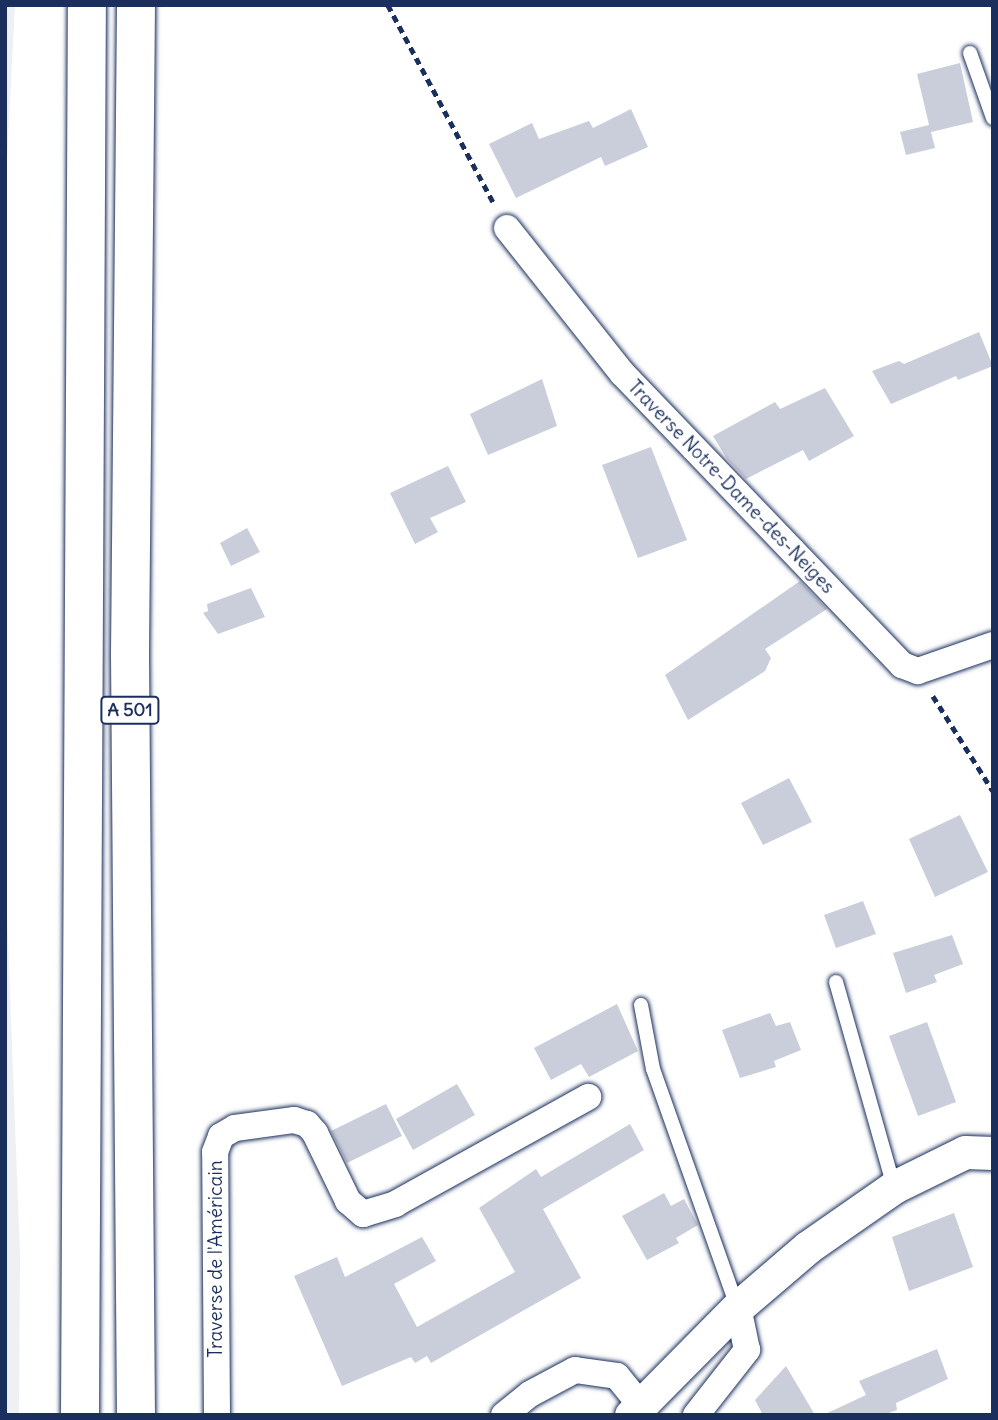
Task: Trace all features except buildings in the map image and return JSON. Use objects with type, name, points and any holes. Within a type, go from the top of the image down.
[{"type":"highway","name":"A 501","points":[[80,1415],[87,5]]},
{"type":"highway","name":"A 501","points":[[136,5],[130,778],[136,1415]]},
{"type":"street","name":"Traverse Notre-Dame-des-Neiges","points":[[507,228],[622,373],[902,665],[918,671]]},
{"type":"street","points":[[918,671],[993,645]]},
{"type":"street","name":"Traverse de l'Américain","points":[[217,1415],[215,1152],[221,1136],[235,1128],[294,1120],[307,1124],[315,1133],[348,1200],[363,1214],[395,1204],[588,1097]]},
{"type":"street","points":[[504,1415],[530,1394],[575,1370],[617,1376],[636,1409],[738,1307],[808,1247],[894,1187],[965,1152],[993,1153]]},
{"type":"street","points":[[696,1415],[747,1350],[738,1307]]},
{"type":"lane","points":[[970,53],[993,118]]},
{"type":"lane","points":[[835,982],[894,1187]]},
{"type":"lane","points":[[641,1004],[653,1069],[738,1307]]},
{"type":"path","points":[[388,5],[507,228]]},
{"type":"path","points":[[918,671],[993,791]]},
{"type":"shaded area","points":[[5,5],[15,5],[5,199]]},
{"type":"shaded area","points":[[5,860],[20,1256],[19,1415],[5,1415]]}]
